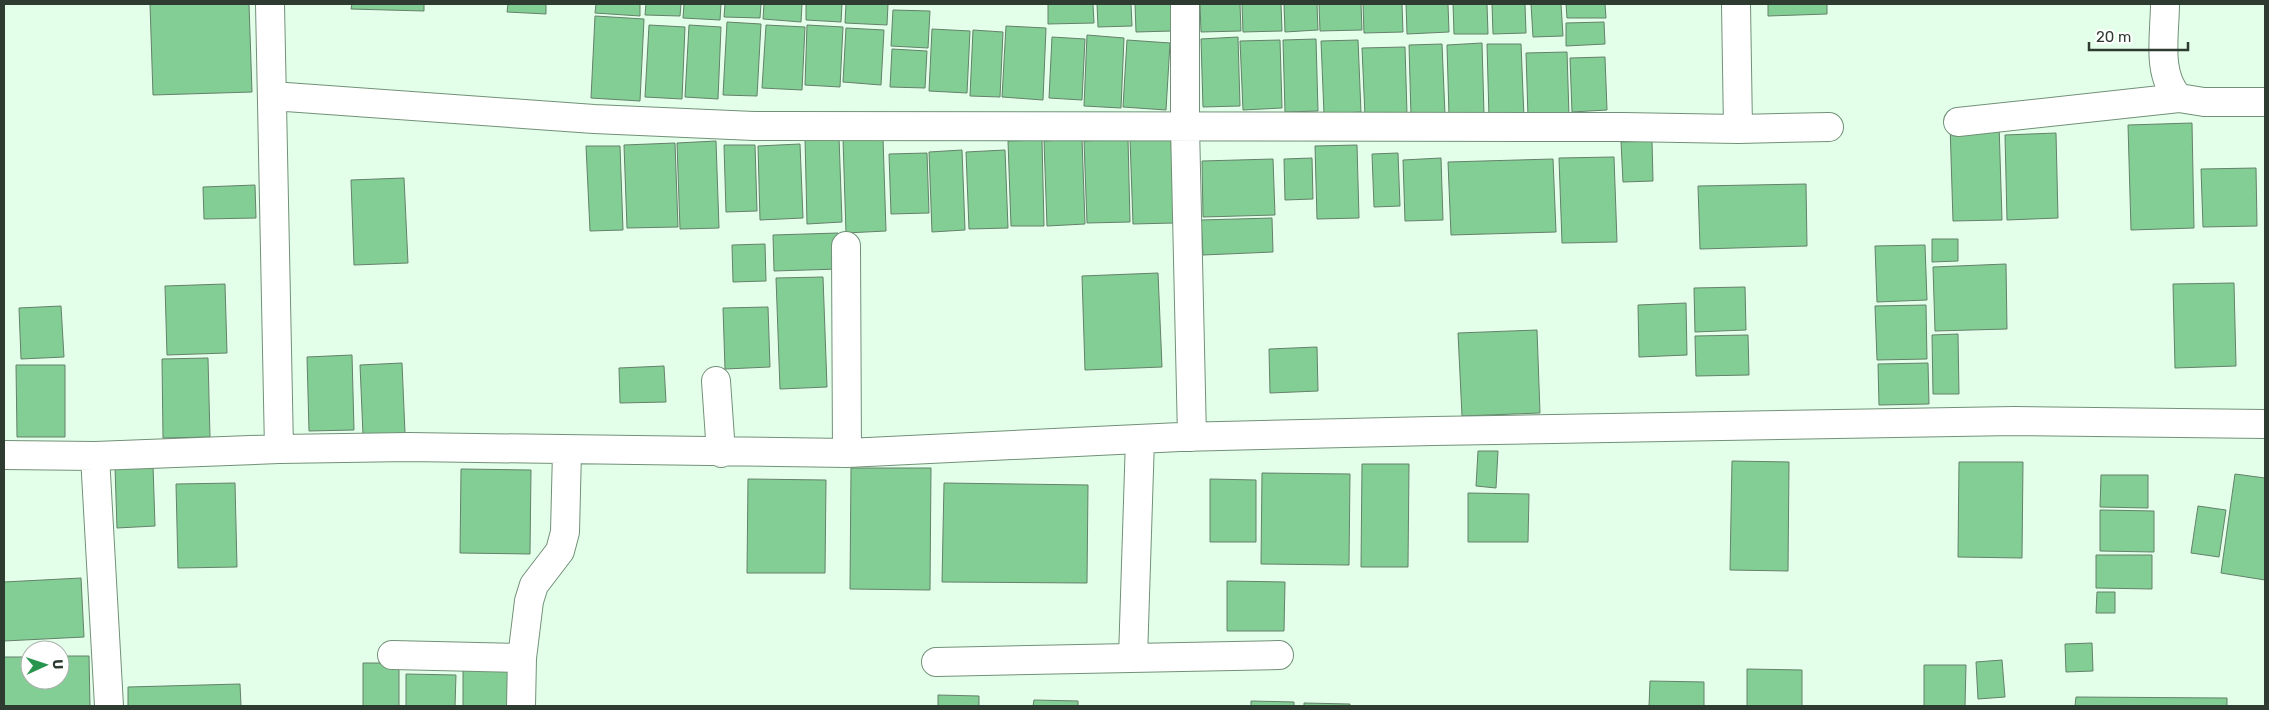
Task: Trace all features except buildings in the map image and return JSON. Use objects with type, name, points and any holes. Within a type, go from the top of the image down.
[{"type":"street","points":[[270,4],[279,449]]},
{"type":"street","points":[[1185,4],[1185,126],[1192,436]]},
{"type":"street","points":[[1736,4],[1738,129]]},
{"type":"street","points":[[2165,4],[2164,66],[2171,90],[2179,98]]},
{"type":"street","points":[[272,96],[594,119],[754,126],[1624,127],[1738,129],[1829,127]]},
{"type":"street","points":[[1958,122],[2179,98],[2204,102],[2265,102]]},
{"type":"street","points":[[846,246],[847,454]]},
{"type":"street","points":[[716,381],[721,453]]},
{"type":"street","points":[[4,455],[95,456],[279,449],[408,447],[847,454],[1192,436],[2014,420],[2265,424]]},
{"type":"street","points":[[1133,658],[1140,439]]},
{"type":"street","points":[[522,706],[522,658],[532,592],[563,543],[565,532],[567,451]]},
{"type":"street","points":[[95,456],[109,706]]},
{"type":"street","points":[[392,655],[522,658]]},
{"type":"street","points":[[936,662],[1278,655]]}]
